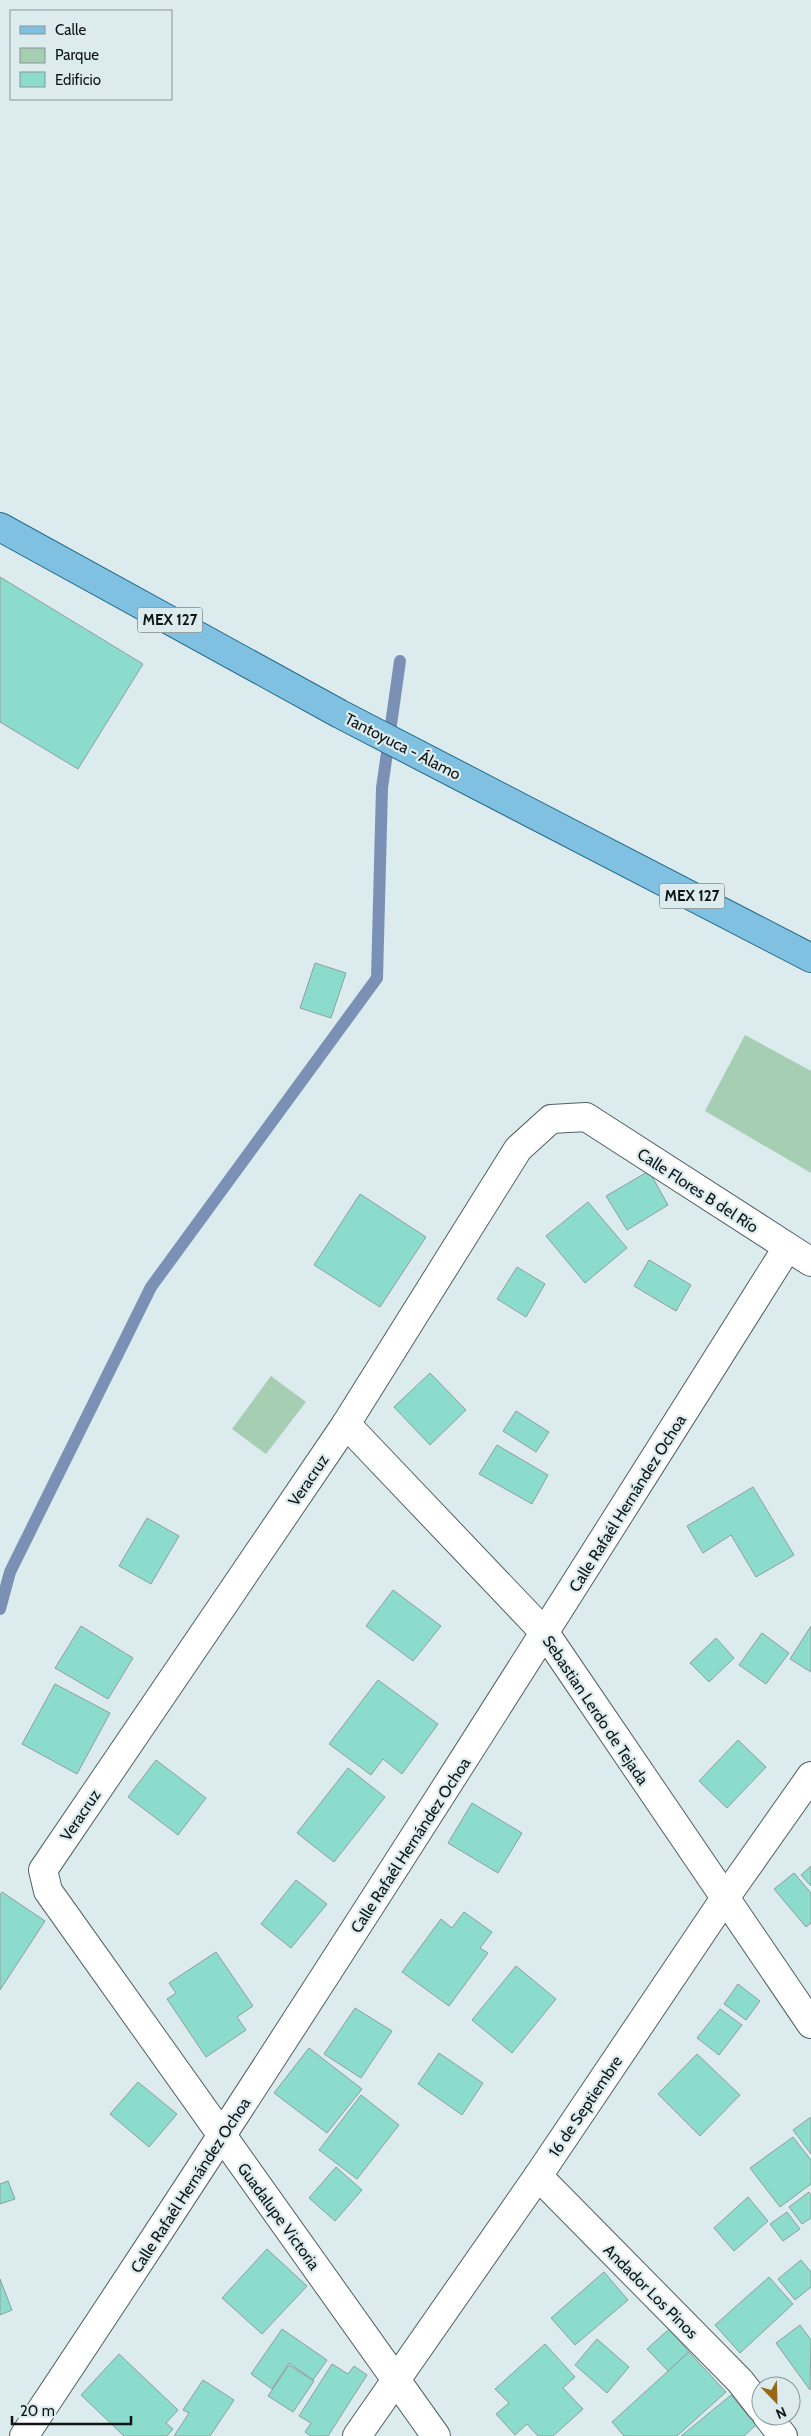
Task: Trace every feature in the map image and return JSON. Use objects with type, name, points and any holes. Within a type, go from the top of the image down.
[{"type":"main road","name":"Tantoyuca - Álamo","points":[[0,527],[340,714],[811,958]]},
{"type":"street","name":"Veracruz","points":[[43,1870],[346,1424],[518,1149],[551,1118],[586,1118]]},
{"type":"street","name":"Calle Flores B del Río","points":[[586,1118],[811,1262]]},
{"type":"street","name":"Calle Rafaél Hernández Ochoa","points":[[24,2436],[222,2138],[545,1633],[787,1248]]},
{"type":"street","name":"Sebastian Lerdo de Tejada","points":[[346,1424],[545,1633],[811,2024]]},
{"type":"street","name":"16 de Septiembre","points":[[357,2436],[538,2176],[725,1898],[811,1776]]},
{"type":"street","name":"Guadalupe Victoria","points":[[43,1870],[48,1891],[222,2138],[436,2436]]},
{"type":"street","name":"Andador Los Pinos","points":[[538,2176],[740,2381],[751,2395]]},
{"type":"street","points":[[775,2426],[783,2436]]},
{"type":"green space","points":[[745,1035],[811,1071],[811,1173],[705,1111]]},
{"type":"green space","points":[[271,1376],[306,1402],[266,1454],[232,1429]]},
{"type":"building","points":[[0,577],[143,664],[78,769],[0,722]]},
{"type":"building","points":[[315,963],[346,973],[331,1018],[300,1008]]},
{"type":"building","points":[[649,1171],[668,1205],[627,1230],[606,1196]]},
{"type":"building","points":[[360,1194],[426,1237],[380,1307],[314,1265]]},
{"type":"building","points":[[588,1202],[627,1248],[585,1283],[546,1236]]},
{"type":"building","points":[[649,1260],[691,1285],[676,1311],[634,1286]]},
{"type":"building","points":[[517,1267],[545,1284],[526,1317],[497,1299]]},
{"type":"building","points":[[430,1373],[466,1410],[430,1445],[394,1407]]},
{"type":"building","points":[[516,1411],[549,1432],[536,1452],[503,1431]]},
{"type":"building","points":[[497,1445],[548,1475],[532,1504],[479,1474]]},
{"type":"building","points":[[753,1487],[794,1555],[756,1577],[731,1535],[703,1553],[687,1526]]},
{"type":"building","points":[[147,1518],[179,1536],[151,1584],[119,1566]]},
{"type":"building","points":[[393,1590],[441,1626],[413,1661],[366,1626]]},
{"type":"building","points":[[81,1626],[133,1658],[108,1699],[55,1668]]},
{"type":"building","points":[[811,1626],[811,1672],[790,1659]]},
{"type":"building","points":[[762,1633],[789,1653],[766,1684],[739,1665]]},
{"type":"building","points":[[716,1638],[734,1658],[709,1682],[690,1663]]},
{"type":"building","points":[[378,1680],[438,1724],[402,1774],[383,1759],[371,1775],[329,1744]]},
{"type":"building","points":[[55,1684],[110,1713],[77,1774],[22,1744]]},
{"type":"building","points":[[738,1740],[766,1767],[727,1808],[699,1781]]},
{"type":"building","points":[[156,1760],[206,1798],[178,1835],[128,1797]]},
{"type":"building","points":[[348,1768],[385,1797],[334,1862],[297,1833]]},
{"type":"building","points":[[472,1803],[522,1833],[498,1873],[448,1843]]},
{"type":"building","points":[[811,1866],[811,1886],[801,1875]]},
{"type":"building","points":[[794,1873],[811,1893],[811,1923],[806,1927],[774,1889]]},
{"type":"building","points":[[296,1880],[327,1904],[291,1948],[261,1924]]},
{"type":"building","points":[[2,1892],[45,1921],[0,1990],[0,1895]]},
{"type":"building","points":[[464,1912],[492,1932],[480,1948],[488,1953],[449,2006],[402,1972],[441,1919],[452,1928]]},
{"type":"building","points":[[216,1952],[253,2006],[237,2017],[246,2030],[206,2057],[167,1999],[176,1993],[169,1983]]},
{"type":"building","points":[[516,1966],[556,1999],[512,2053],[472,2020]]},
{"type":"building","points":[[738,1984],[760,2001],[746,2020],[724,2004]]},
{"type":"building","points":[[355,2008],[392,2031],[361,2078],[324,2054]]},
{"type":"building","points":[[720,2009],[742,2025],[719,2055],[697,2038]]},
{"type":"building","points":[[309,2048],[362,2089],[327,2133],[274,2093]]},
{"type":"building","points":[[439,2053],[483,2083],[462,2115],[418,2084]]},
{"type":"building","points":[[697,2054],[740,2095],[700,2136],[658,2094]]},
{"type":"building","points":[[138,2082],[177,2114],[149,2147],[110,2114]]},
{"type":"building","points":[[361,2095],[399,2125],[357,2179],[319,2150]]},
{"type":"building","points":[[811,2117],[811,2154],[793,2130]]},
{"type":"building","points":[[793,2137],[811,2160],[811,2184],[780,2207],[750,2168]]},
{"type":"building","points":[[336,2167],[362,2190],[335,2221],[309,2198]]},
{"type":"building","points":[[8,2181],[15,2199],[0,2204],[0,2184]]},
{"type":"building","points":[[809,2192],[811,2195],[811,2218],[802,2224],[789,2207]]},
{"type":"building","points":[[748,2197],[768,2221],[734,2251],[714,2228]]},
{"type":"building","points":[[787,2212],[800,2229],[783,2241],[770,2224]]},
{"type":"building","points":[[267,2249],[307,2286],[262,2334],[222,2298]]},
{"type":"building","points":[[801,2260],[811,2272],[811,2287],[795,2300],[778,2279]]},
{"type":"building","points":[[604,2272],[628,2300],[575,2345],[551,2318]]},
{"type":"building","points":[[769,2277],[793,2304],[740,2353],[715,2325]]},
{"type":"building","points":[[0,2279],[12,2310],[0,2315]]},
{"type":"building","points":[[800,2325],[811,2340],[810,2390],[801,2376],[776,2343]]},
{"type":"building","points":[[282,2329],[327,2360],[313,2380],[289,2363],[272,2389],[251,2374]]},
{"type":"building","points":[[669,2329],[689,2352],[668,2371],[647,2349]]},
{"type":"building","points":[[597,2339],[629,2367],[607,2393],[575,2365]]},
{"type":"building","points":[[545,2344],[575,2377],[563,2388],[583,2409],[553,2436],[538,2436],[527,2424],[515,2435],[496,2414],[509,2403],[495,2389]]},
{"type":"building","points":[[689,2352],[726,2392],[677,2436],[624,2436],[612,2422]]},
{"type":"building","points":[[119,2354],[178,2410],[166,2423],[173,2429],[167,2436],[124,2436],[81,2395]]},
{"type":"building","points":[[332,2364],[348,2374],[354,2366],[367,2375],[328,2436],[311,2436],[305,2432],[311,2423],[299,2416]]},
{"type":"building","points":[[289,2365],[314,2381],[293,2412],[268,2396]]},
{"type":"building","points":[[203,2380],[234,2400],[210,2436],[174,2436],[189,2413],[183,2410]]},
{"type":"building","points":[[731,2395],[751,2419],[751,2426],[755,2426],[744,2436],[681,2436]]},
{"type":"waterway","points":[[0,1609],[10,1572],[151,1287],[377,978],[382,788],[400,661]]}]
